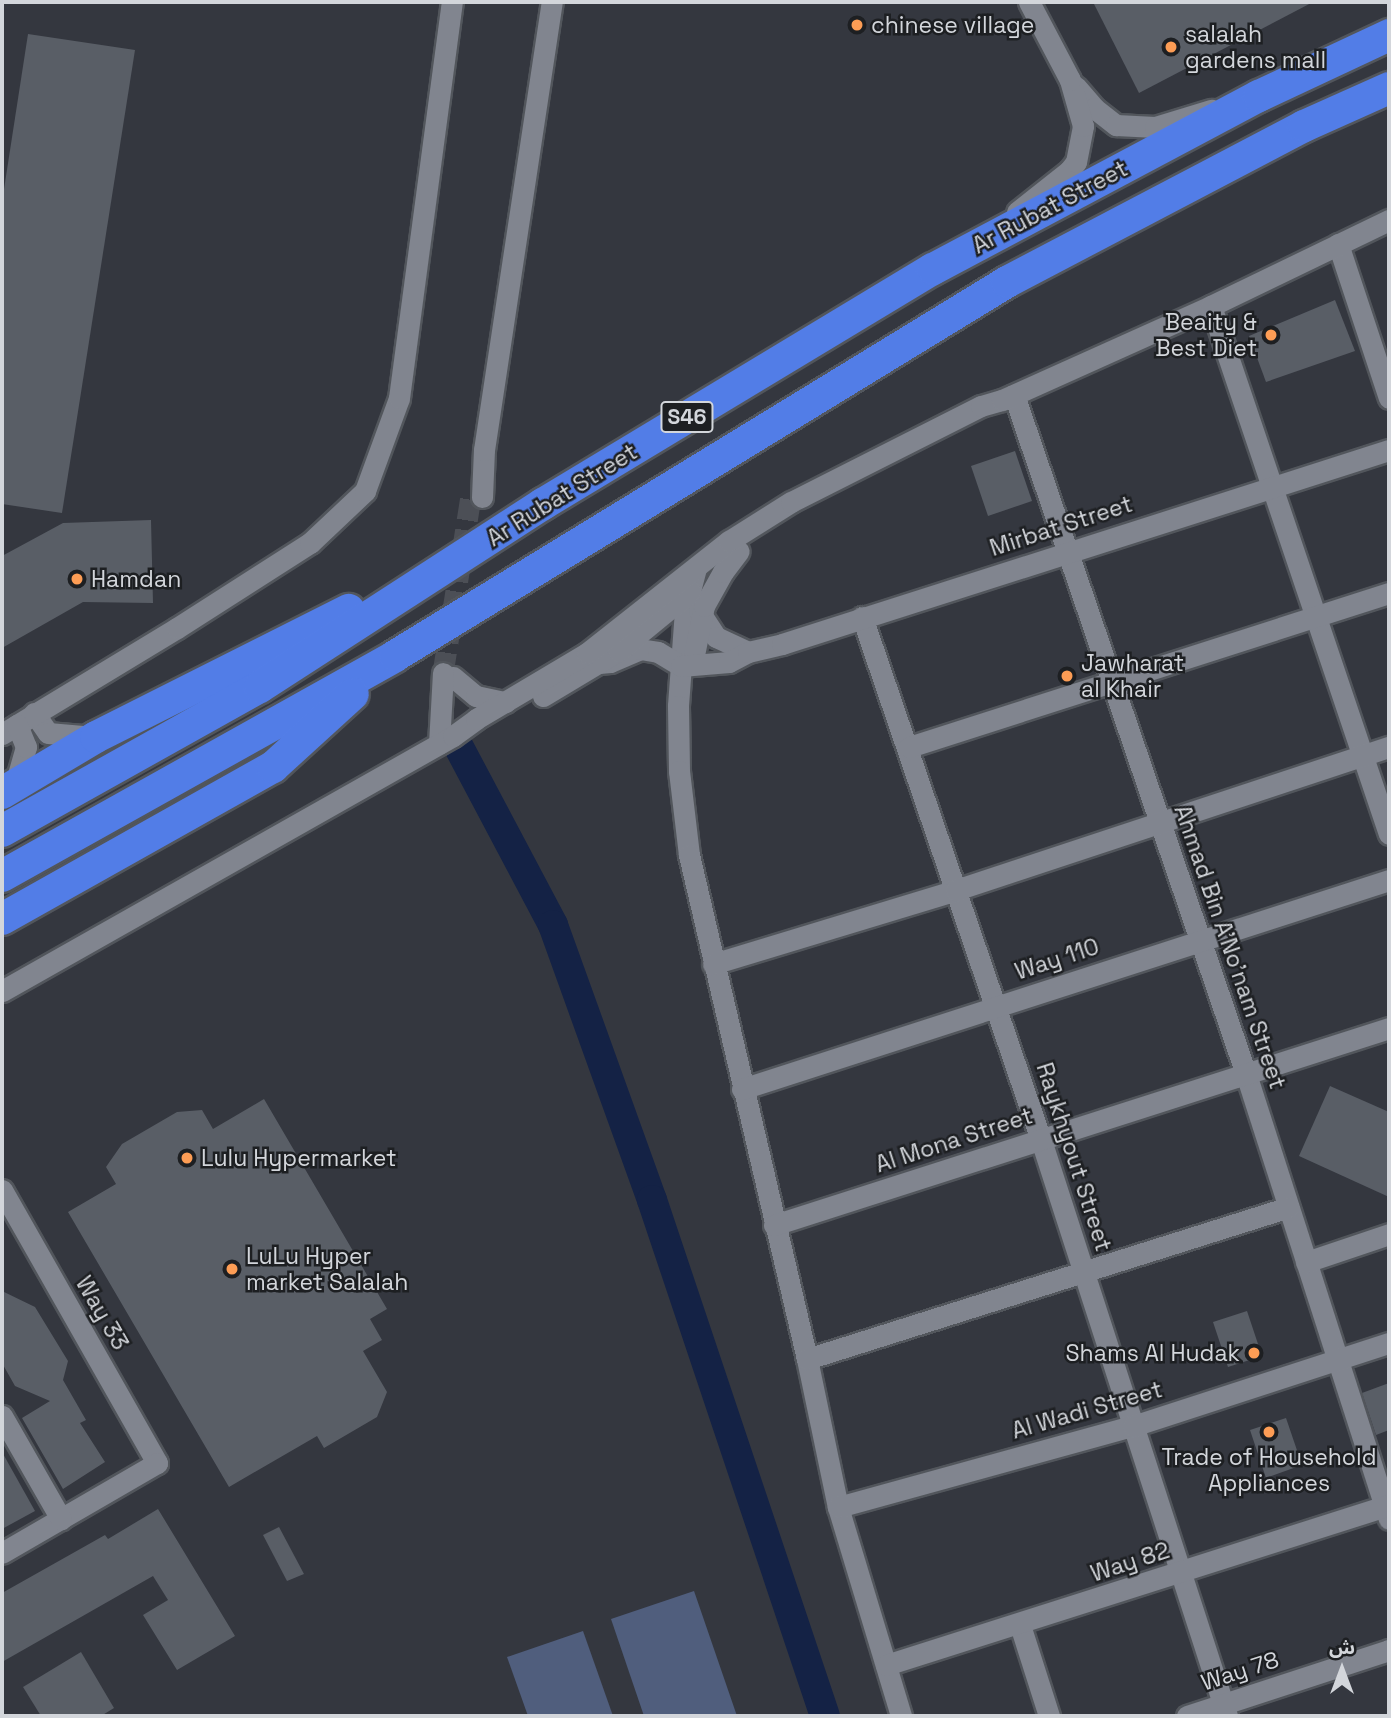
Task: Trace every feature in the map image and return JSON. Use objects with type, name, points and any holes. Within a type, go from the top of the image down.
[{"type":"highway","name":"Ar Rubat Street","points":[[2,831],[260,687],[543,504],[933,269],[1259,96],[1389,35]]},
{"type":"highway","name":"Ar Rubat Street","points":[[2,876],[395,656],[1007,282],[1304,126],[1389,88]]},
{"type":"highway","points":[[8,789],[96,737],[370,599],[429,580]]},
{"type":"highway","points":[[2,919],[273,766],[395,656]]},
{"type":"street","points":[[18,724],[177,628],[310,543],[365,491],[399,398],[452,2]]},
{"type":"street","points":[[477,497],[552,2]]},
{"type":"street","points":[[933,269],[1018,211],[1062,177],[1076,162],[1083,126],[1070,80],[1029,2]]},
{"type":"street","points":[[1070,80],[1105,118],[1116,125],[1134,127],[1155,127],[1259,96]]},
{"type":"street","points":[[446,740],[485,728],[599,663],[676,593],[697,567],[729,541],[818,487],[981,406],[1008,398],[1211,306],[1389,220]]},
{"type":"street","points":[[1338,244],[1389,398]]},
{"type":"street","points":[[1211,306],[1389,834]]},
{"type":"street","points":[[2,991],[446,740],[587,653],[804,508],[1008,398]]},
{"type":"street","name":"Ahmad Bin A'No'nam Street","points":[[1008,398],[1068,551],[1114,682],[1246,1074],[1388,1510]]},
{"type":"street","name":"Mirbat Street","points":[[686,666],[729,662],[748,652],[1389,450]]},
{"type":"street","points":[[739,551],[716,582],[700,618],[686,666],[678,706],[682,813],[713,964],[807,1359],[838,1507],[901,1716]]},
{"type":"street","points":[[676,593],[696,605],[700,618],[725,644],[748,652]]},
{"type":"street","points":[[676,593],[686,666]]},
{"type":"street","points":[[909,747],[1389,593]]},
{"type":"street","name":"Raykhyout Street","points":[[862,617],[909,747],[1041,1140],[1225,1710]]},
{"type":"street","points":[[599,663],[610,662],[640,649],[658,652],[686,666]]},
{"type":"street","points":[[446,740],[450,674],[476,696],[505,702]]},
{"type":"street","points":[[18,724],[48,733],[96,737]]},
{"type":"street","points":[[8,789],[26,747],[18,724]]},
{"type":"street","points":[[713,964],[956,890],[1389,747]]},
{"type":"street","name":"Way 110","points":[[742,1089],[1389,880]]},
{"type":"street","name":"Al Mona Street","points":[[774,1225],[1389,1028]]},
{"type":"street","name":"Way 33","points":[[2,1190],[157,1463],[61,1519]]},
{"type":"street","points":[[807,1359],[1289,1207]]},
{"type":"street","points":[[1306,1262],[1389,1234]]},
{"type":"street","name":"Al Wadi Street","points":[[838,1507],[1133,1426],[1389,1343]]},
{"type":"street","points":[[2,1553],[61,1519],[4,1428]]},
{"type":"street","name":"Way 82","points":[[886,1665],[1388,1510]]},
{"type":"street","points":[[1020,1625],[1049,1716]]},
{"type":"street","name":"Way 78","points":[[1187,1716],[1225,1710],[1389,1650]]},
{"type":"shaded area","points":[[694,1591],[737,1716],[644,1716],[611,1619]]},
{"type":"shaded area","points":[[583,1631],[613,1716],[528,1716],[507,1657]]},
{"type":"building","name":"salalah gardens mall","points":[[1093,2],[1313,2],[1139,93]]},
{"type":"building","points":[[28,34],[135,50],[62,513],[2,504],[2,202]]},
{"type":"building","points":[[1335,300],[1355,351],[1266,382],[1249,336]]},
{"type":"building","points":[[1015,451],[1032,501],[988,516],[971,466]]},
{"type":"building","name":"Hamdan","points":[[151,520],[153,603],[83,602],[2,648],[2,556],[63,523]]},
{"type":"building","points":[[1330,1086],[1389,1112],[1389,1197],[1299,1156]]},
{"type":"building","name":"LuLu Hyper market Salalah","points":[[264,1099],[387,1309],[370,1319],[382,1340],[363,1351],[387,1392],[377,1417],[324,1448],[317,1436],[229,1487],[68,1212],[116,1184],[106,1167],[122,1144],[177,1112],[202,1110],[213,1129]]},
{"type":"building","points":[[2,1291],[35,1307],[68,1361],[63,1380],[86,1420],[80,1423],[105,1462],[63,1489],[22,1418],[50,1401],[15,1386],[2,1363]]},
{"type":"building","points":[[1247,1311],[1262,1356],[1228,1367],[1213,1322]]},
{"type":"building","points":[[1389,1383],[1389,1430],[1376,1435],[1362,1393]]},
{"type":"building","points":[[1286,1418],[1302,1465],[1266,1478],[1250,1430]]},
{"type":"building","points":[[2,1452],[35,1511],[2,1529]]},
{"type":"building","points":[[158,1509],[235,1636],[177,1670],[143,1615],[168,1600],[153,1576],[2,1662],[2,1593],[105,1535],[108,1539]]},
{"type":"building","points":[[279,1527],[304,1574],[287,1581],[263,1535]]},
{"type":"building","points":[[81,1652],[114,1708],[101,1716],[41,1716],[23,1687]]},
{"type":"waterway","points":[[453,736],[553,925],[652,1200],[825,1716]]},
{"type":"tunnel","points":[[443,673],[471,497]]},
{"type":"place","name":"chinese village","points":[[857,25]]},
{"type":"place","name":"salalah gardens mall","points":[[1171,47]]},
{"type":"place","name":"Beaity & Best Diet","points":[[1271,335]]},
{"type":"place","name":"Hamdan","points":[[77,579]]},
{"type":"place","name":"Jawharat al Khair","points":[[1067,676]]},
{"type":"place","name":"Lulu Hypermarket","points":[[187,1158]]},
{"type":"place","name":"LuLu Hyper market Salalah","points":[[232,1269]]},
{"type":"place","name":"Shams Al Hudak","points":[[1254,1353]]},
{"type":"place","name":"Trade of Household Appliances","points":[[1269,1432]]}]
